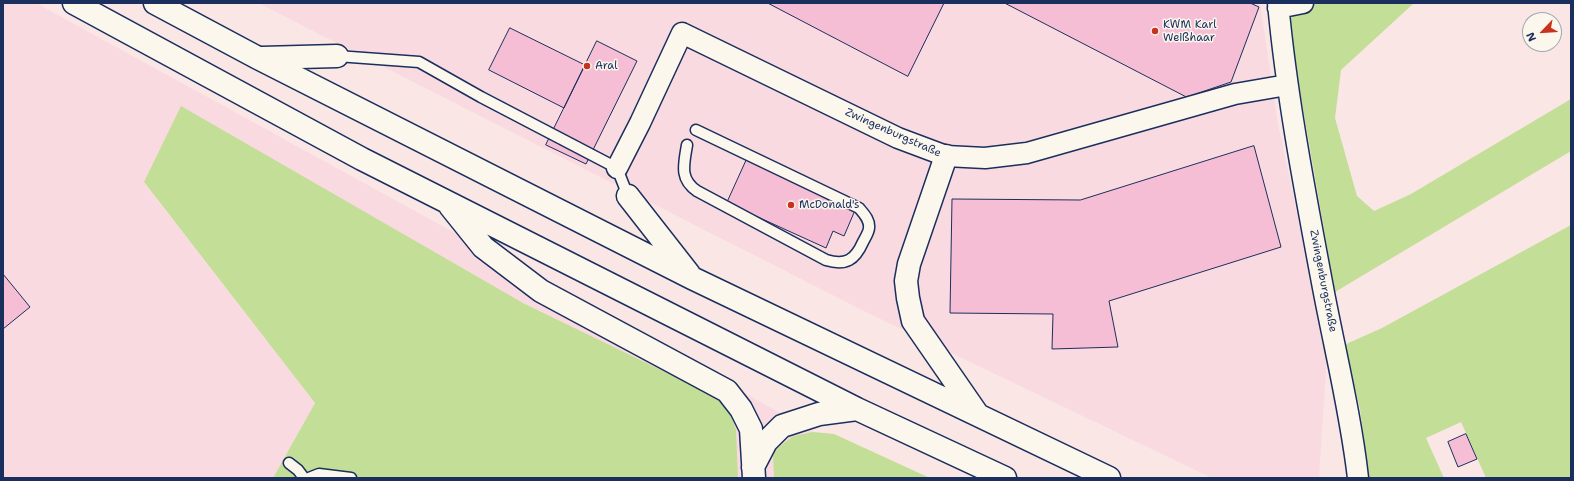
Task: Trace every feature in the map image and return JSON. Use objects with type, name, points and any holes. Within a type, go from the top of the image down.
[{"type":"highway","points":[[74,3],[362,159],[857,409],[1005,478]]},
{"type":"highway","points":[[155,3],[258,58],[692,278],[1110,478]]},
{"type":"highway","points":[[258,58],[336,56]]},
{"type":"highway","points":[[946,156],[909,264],[906,281],[908,298],[913,321],[979,416]]},
{"type":"highway","points":[[628,196],[692,278]]},
{"type":"highway","points":[[446,201],[483,248],[540,291],[727,391],[741,409],[751,429],[753,473]]},
{"type":"highway","points":[[753,473],[766,442],[782,426],[820,414],[857,409]]},
{"type":"street","points":[[1278,5],[1303,3]]},
{"type":"street","name":"Zwingenburgstraße","points":[[1278,5],[1287,85],[1324,294],[1347,400],[1358,478]]},
{"type":"street","name":"Zwingenburgstraße","points":[[617,168],[640,123],[682,33],[898,138],[946,156],[985,158],[1027,153],[1235,94],[1287,85]]},
{"type":"lane","points":[[336,56],[419,62],[481,98],[617,168],[628,196]]},
{"type":"lane","points":[[687,145],[684,173],[688,182],[697,191],[826,260],[844,262],[853,259],[860,251],[869,228],[867,217],[859,208],[696,130]]},
{"type":"lane","points":[[289,463],[298,470],[304,478]]},
{"type":"lane","points":[[308,478],[319,474],[351,478]]},
{"type":"shaded area","points":[[3,3],[36,3],[630,329],[896,478],[738,478],[727,402],[523,303],[144,183],[315,403],[273,478],[3,478]]},
{"type":"shaded area","points":[[258,3],[1260,3],[1278,124],[1327,353],[1319,478],[1212,478],[866,312]]},
{"type":"green space","points":[[1303,3],[1414,3],[1341,70],[1335,118],[1357,196],[1374,211],[1411,194],[1571,99],[1571,151],[1335,292],[1289,29],[1278,8]]},
{"type":"green space","points":[[181,106],[523,303],[727,402],[736,430],[738,478],[273,478],[315,403],[144,182]]},
{"type":"green space","points":[[1571,225],[1571,478],[1486,478],[1461,422],[1426,438],[1444,478],[1369,478],[1360,409],[1344,345],[1382,328]]},
{"type":"green space","points":[[813,432],[834,434],[930,478],[774,478],[773,452],[793,436]]},
{"type":"building","points":[[768,3],[944,3],[908,76]]},
{"type":"building","name":"KWM Karl Weißhaar","points":[[1005,3],[1250,3],[1259,7],[1231,82],[1187,97]]},
{"type":"building","points":[[510,28],[585,65],[564,108],[489,70]]},
{"type":"building","points":[[597,41],[637,61],[586,164],[546,145]]},
{"type":"building","points":[[1254,146],[1281,247],[1109,301],[1118,347],[1052,349],[1053,314],[950,313],[952,199],[1080,200]]},
{"type":"building","name":"McDonald's","points":[[747,159],[856,208],[844,236],[833,231],[826,248],[727,203]]},
{"type":"building","points":[[3,274],[30,307],[3,329]]},
{"type":"building","points":[[1466,434],[1477,459],[1458,467],[1448,442]]},
{"type":"place","name":"KWM Karl Weißhaar","points":[[1155,31]]},
{"type":"place","name":"Aral","points":[[587,66]]},
{"type":"place","name":"McDonald's","points":[[791,205]]}]
